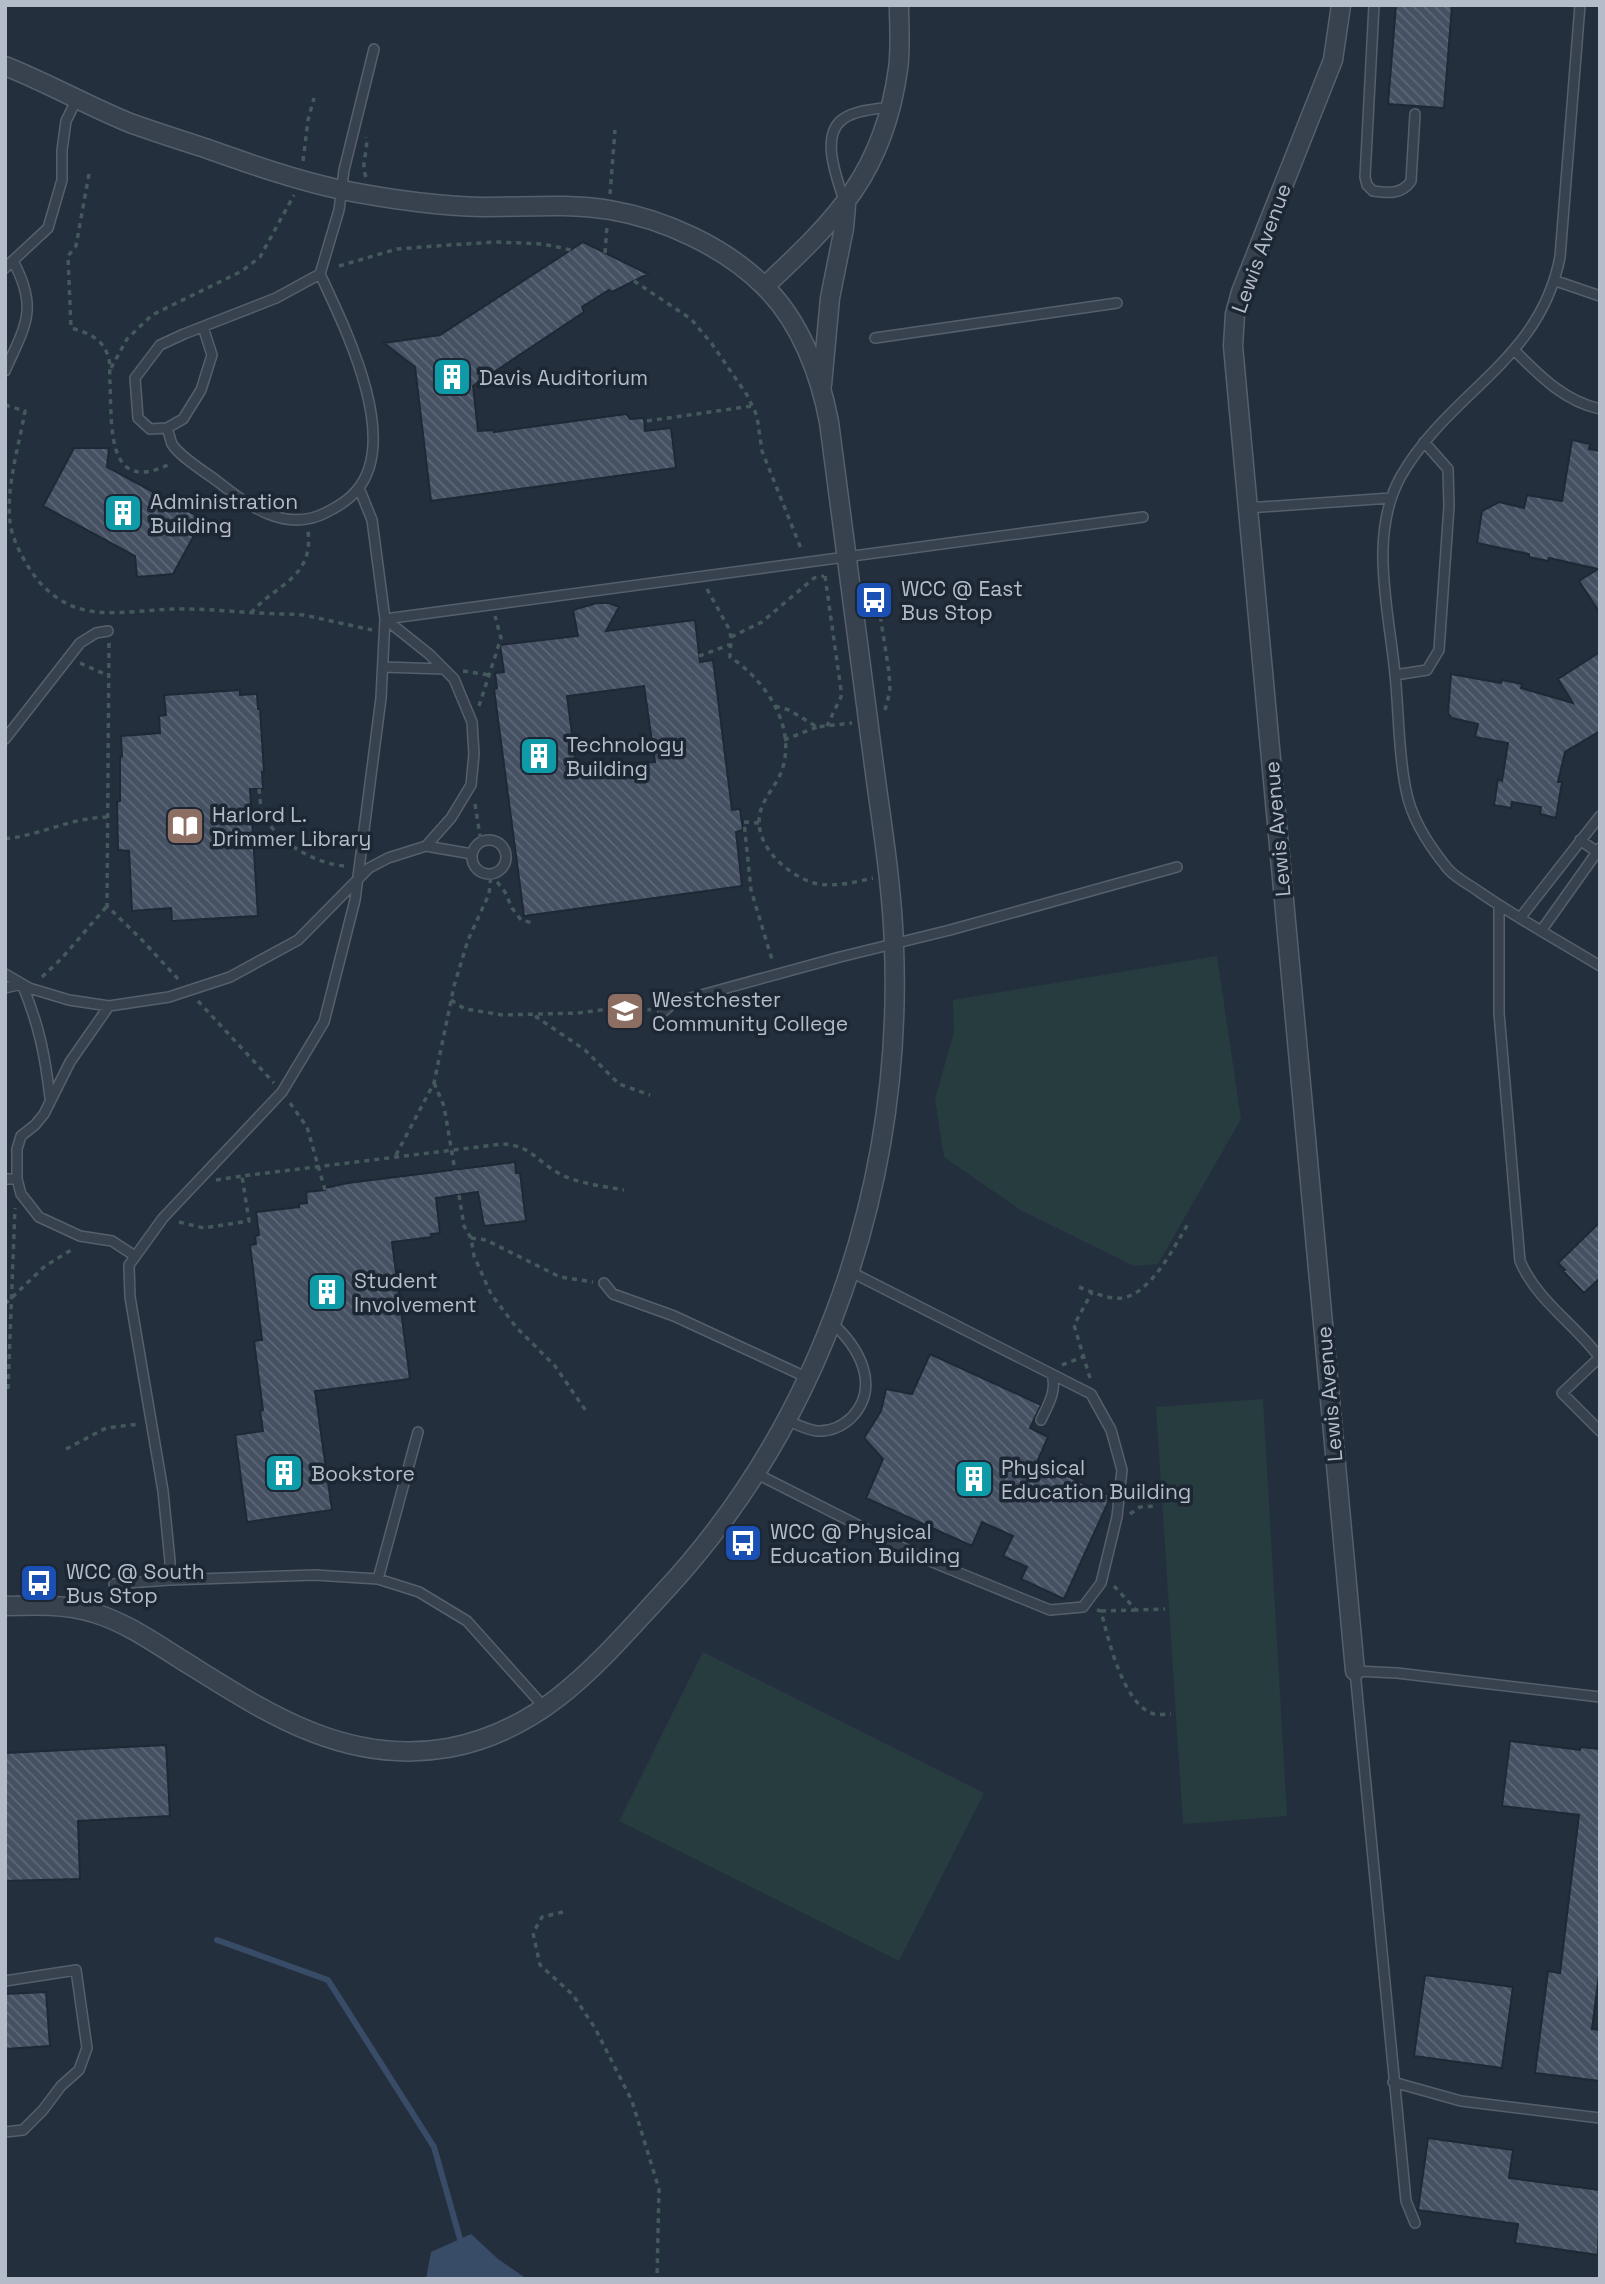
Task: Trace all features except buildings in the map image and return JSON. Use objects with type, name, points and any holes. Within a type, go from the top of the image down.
[{"type":"street","points":[[765,286],[821,233],[846,205],[870,164],[892,106],[899,66],[900,5]]},
{"type":"street","name":"Lewis Avenue","points":[[1341,5],[1333,60],[1241,292],[1235,314],[1233,346],[1355,1671]]},
{"type":"street","points":[[5,66],[129,122],[265,169],[341,189],[407,201],[479,207],[608,210],[635,215],[662,223],[695,238],[765,286],[803,342],[822,387],[829,422],[889,875],[895,1014],[880,1153],[868,1206],[832,1323],[808,1378],[755,1473],[691,1563],[601,1660],[559,1699],[492,1736],[448,1748],[404,1751],[361,1749],[314,1735],[260,1709],[143,1635],[95,1613],[32,1605],[5,1606]]},
{"type":"street","points":[[822,387],[830,298],[846,205]]},
{"type":"lane","points":[[1374,5],[1365,177],[1367,185],[1373,191],[1399,192],[1407,188],[1411,181],[1415,114]]},
{"type":"lane","points":[[1580,5],[1556,281],[1534,326],[1515,351],[1424,442],[1391,498],[1383,540],[1406,792],[1424,837],[1450,871],[1499,906],[1600,966]]},
{"type":"lane","points":[[167,428],[173,444],[188,459],[242,501],[263,513],[292,521],[318,517],[346,502],[359,488],[368,471],[373,451],[369,406],[359,360],[320,274],[339,210],[341,189],[374,49]]},
{"type":"lane","points":[[5,371],[27,322],[28,299],[22,278],[9,264],[48,228],[62,180],[66,121],[78,97]]},
{"type":"lane","points":[[846,205],[831,157],[834,133],[842,120],[858,113],[892,106]]},
{"type":"lane","points":[[203,327],[212,355],[201,390],[183,419],[167,428],[150,429],[138,418],[135,378],[160,345],[203,327],[276,298],[320,274]]},
{"type":"lane","points":[[1556,281],[1600,296]]},
{"type":"lane","points":[[875,338],[1117,303]]},
{"type":"lane","points":[[1515,351],[1555,389],[1581,405],[1600,410]]},
{"type":"lane","points":[[1395,675],[1427,670],[1439,650],[1449,506],[1448,469],[1424,442]]},
{"type":"lane","points":[[169,1580],[170,1561],[163,1491],[130,1297],[129,1265],[163,1218],[282,1092],[324,1022],[355,900],[381,698],[385,619],[372,520],[359,488]]},
{"type":"lane","points":[[1247,508],[1391,498]]},
{"type":"lane","points":[[385,619],[1143,517]]},
{"type":"lane","points":[[385,619],[454,679],[472,722],[474,754],[471,785],[451,818],[426,846]]},
{"type":"lane","points":[[5,739],[80,643],[96,633],[108,631]]},
{"type":"lane","points":[[383,667],[444,669]]},
{"type":"lane","points":[[1520,918],[1600,816]]},
{"type":"lane","points":[[1541,931],[1599,851],[1580,840]]},
{"type":"lane","points":[[481,842],[497,842],[505,849],[505,866],[491,874],[476,869],[472,854],[481,842]]},
{"type":"lane","points":[[5,974],[26,986],[69,1000],[109,1006],[169,997],[230,977],[298,940],[358,872],[388,858],[426,846],[472,854]]},
{"type":"lane","points":[[663,1012],[672,1004],[1177,867]]},
{"type":"lane","points":[[1499,906],[1499,1013],[1520,1261],[1527,1278],[1544,1299],[1587,1340],[1600,1358],[1562,1393],[1600,1431]]},
{"type":"lane","points":[[5,988],[26,986]]},
{"type":"lane","points":[[26,986],[44,1047],[50,1100]]},
{"type":"lane","points":[[109,1006],[70,1062],[44,1114],[21,1136],[17,1149],[17,1179],[20,1194],[39,1217],[80,1236],[112,1241],[135,1256]]},
{"type":"lane","points":[[5,1179],[17,1179]]},
{"type":"lane","points":[[755,1473],[925,1559],[1050,1610],[1083,1607],[1101,1583],[1114,1526],[1122,1470],[1111,1430],[1091,1394],[849,1271]]},
{"type":"lane","points":[[604,1283],[613,1294],[674,1316],[808,1378]]},
{"type":"lane","points":[[786,1420],[818,1431],[834,1429],[861,1407],[866,1377],[862,1362],[846,1335],[832,1323]]},
{"type":"lane","points":[[1041,1420],[1052,1396],[1052,1375]]},
{"type":"lane","points":[[379,1579],[418,1432]]},
{"type":"lane","points":[[114,1584],[315,1574],[379,1579],[419,1592],[467,1621],[545,1708]]},
{"type":"lane","points":[[1415,2223],[1406,2201],[1393,2082],[1355,1671],[1397,1673],[1600,1697]]},
{"type":"lane","points":[[5,1981],[76,1970],[87,2048],[79,2070],[61,2086],[43,2110],[23,2130],[5,2132]]},
{"type":"lane","points":[[1393,2082],[1461,2101],[1600,2118]]},
{"type":"path","points":[[303,168],[308,120],[314,98]]},
{"type":"path","points":[[359,110],[368,142],[363,169],[369,180]]},
{"type":"path","points":[[609,200],[615,130]]},
{"type":"path","points":[[89,174],[76,246],[68,256],[71,328],[86,332],[98,340],[109,356],[115,448],[122,464],[132,472],[142,473],[177,460]]},
{"type":"path","points":[[109,370],[127,339],[152,315],[242,271],[260,257],[296,190]]},
{"type":"path","points":[[605,253],[607,220]]},
{"type":"path","points":[[339,266],[397,249],[449,245],[496,242],[543,244],[571,250]]},
{"type":"path","points":[[634,281],[691,319],[730,369],[757,416],[762,451],[814,578]]},
{"type":"path","points":[[5,405],[24,411],[10,501],[10,523],[26,562],[40,583],[55,597],[83,611],[107,613],[188,609],[304,615],[384,633]]},
{"type":"path","points":[[647,421],[752,406]]},
{"type":"path","points":[[251,613],[262,599],[278,590],[299,571],[309,538],[307,528]]},
{"type":"path","points":[[699,576],[728,627],[731,637],[730,657],[746,668],[765,689],[779,715],[786,755],[776,784],[760,811],[762,842],[797,876],[816,884],[834,884],[878,876]]},
{"type":"path","points":[[731,637],[762,622],[814,578],[827,576],[841,690],[841,697],[827,726]]},
{"type":"path","points":[[869,599],[879,608],[889,672],[890,691],[881,719]]},
{"type":"path","points":[[472,722],[501,638],[492,604]]},
{"type":"path","points":[[26,986],[62,958],[107,906],[107,613]]},
{"type":"path","points":[[699,656],[729,645]]},
{"type":"path","points":[[68,657],[109,676]]},
{"type":"path","points":[[774,706],[789,710],[817,727]]},
{"type":"path","points":[[784,740],[817,727],[858,722]]},
{"type":"path","points":[[471,785],[481,842]]},
{"type":"path","points":[[259,789],[263,813],[283,838],[311,858],[358,872]]},
{"type":"path","points":[[5,839],[22,837],[83,818],[107,817]]},
{"type":"path","points":[[759,823],[744,822],[751,890],[775,975]]},
{"type":"path","points":[[491,874],[522,920],[533,923]]},
{"type":"path","points":[[395,1156],[434,1083],[451,1000],[468,940],[489,894],[491,874]]},
{"type":"path","points":[[107,906],[141,939],[282,1092],[307,1127],[325,1190]]},
{"type":"path","points":[[451,1000],[465,1009],[503,1015],[578,1013],[625,1007],[663,1012]]},
{"type":"path","points":[[533,1014],[585,1049],[619,1084],[650,1095]]},
{"type":"path","points":[[434,1083],[444,1106],[456,1171]]},
{"type":"path","points":[[163,1218],[204,1228],[249,1221],[242,1176],[452,1149],[517,1144],[567,1177],[624,1190]]},
{"type":"path","points":[[8,1389],[15,1203],[20,1194]]},
{"type":"path","points":[[459,1195],[464,1226],[491,1294],[516,1327],[555,1366],[586,1411]]},
{"type":"path","points":[[1079,1287],[1122,1298],[1142,1287],[1188,1224]]},
{"type":"path","points":[[471,1238],[486,1240],[560,1277],[604,1283]]},
{"type":"path","points":[[5,1304],[45,1266],[79,1245],[98,1239]]},
{"type":"path","points":[[1091,1394],[1091,1381],[1074,1325],[1092,1292]]},
{"type":"path","points":[[66,1450],[106,1428],[152,1422]]},
{"type":"path","points":[[1114,1526],[1140,1507],[1156,1506]]},
{"type":"path","points":[[1103,1575],[1136,1610]]},
{"type":"path","points":[[1083,1607],[1101,1611],[1165,1609]]},
{"type":"path","points":[[1101,1611],[1116,1667],[1134,1698],[1155,1714],[1171,1714]]},
{"type":"path","points":[[563,1912],[542,1917],[533,1933],[540,1965],[573,1995],[595,2028],[632,2101],[659,2189],[657,2279]]},
{"type":"green space","points":[[1217,956],[1241,1119],[1158,1264],[1134,1266],[1022,1211],[944,1157],[935,1099],[954,1032],[953,1000]]},
{"type":"green space","points":[[1263,1399],[1287,1816],[1183,1824],[1156,1407]]},
{"type":"green space","points":[[703,1652],[984,1793],[899,1961],[619,1821]]},
{"type":"water","points":[[471,2234],[498,2259],[527,2279],[426,2279],[431,2252]]},
{"type":"waterway","points":[[217,1940],[328,1980],[434,2147],[460,2239]]},
{"type":"place","name":"Davis Auditorium","points":[[452,377]]},
{"type":"place","name":"Administration Building","points":[[123,513]]},
{"type":"place","name":"WCC @ East Bus Stop","points":[[874,600]]},
{"type":"place","name":"Technology Building","points":[[539,756]]},
{"type":"place","name":"Harlord L. Drimmer Library","points":[[185,826]]},
{"type":"place","name":"Westchester Community College","points":[[625,1011]]},
{"type":"place","name":"Student Involvement","points":[[327,1292]]},
{"type":"place","name":"Bookstore","points":[[284,1473]]},
{"type":"place","name":"Physical Education Building","points":[[974,1479]]},
{"type":"place","name":"WCC @ Physical Education Building","points":[[743,1543]]},
{"type":"place","name":"WCC @ South Bus Stop","points":[[39,1583]]}]
